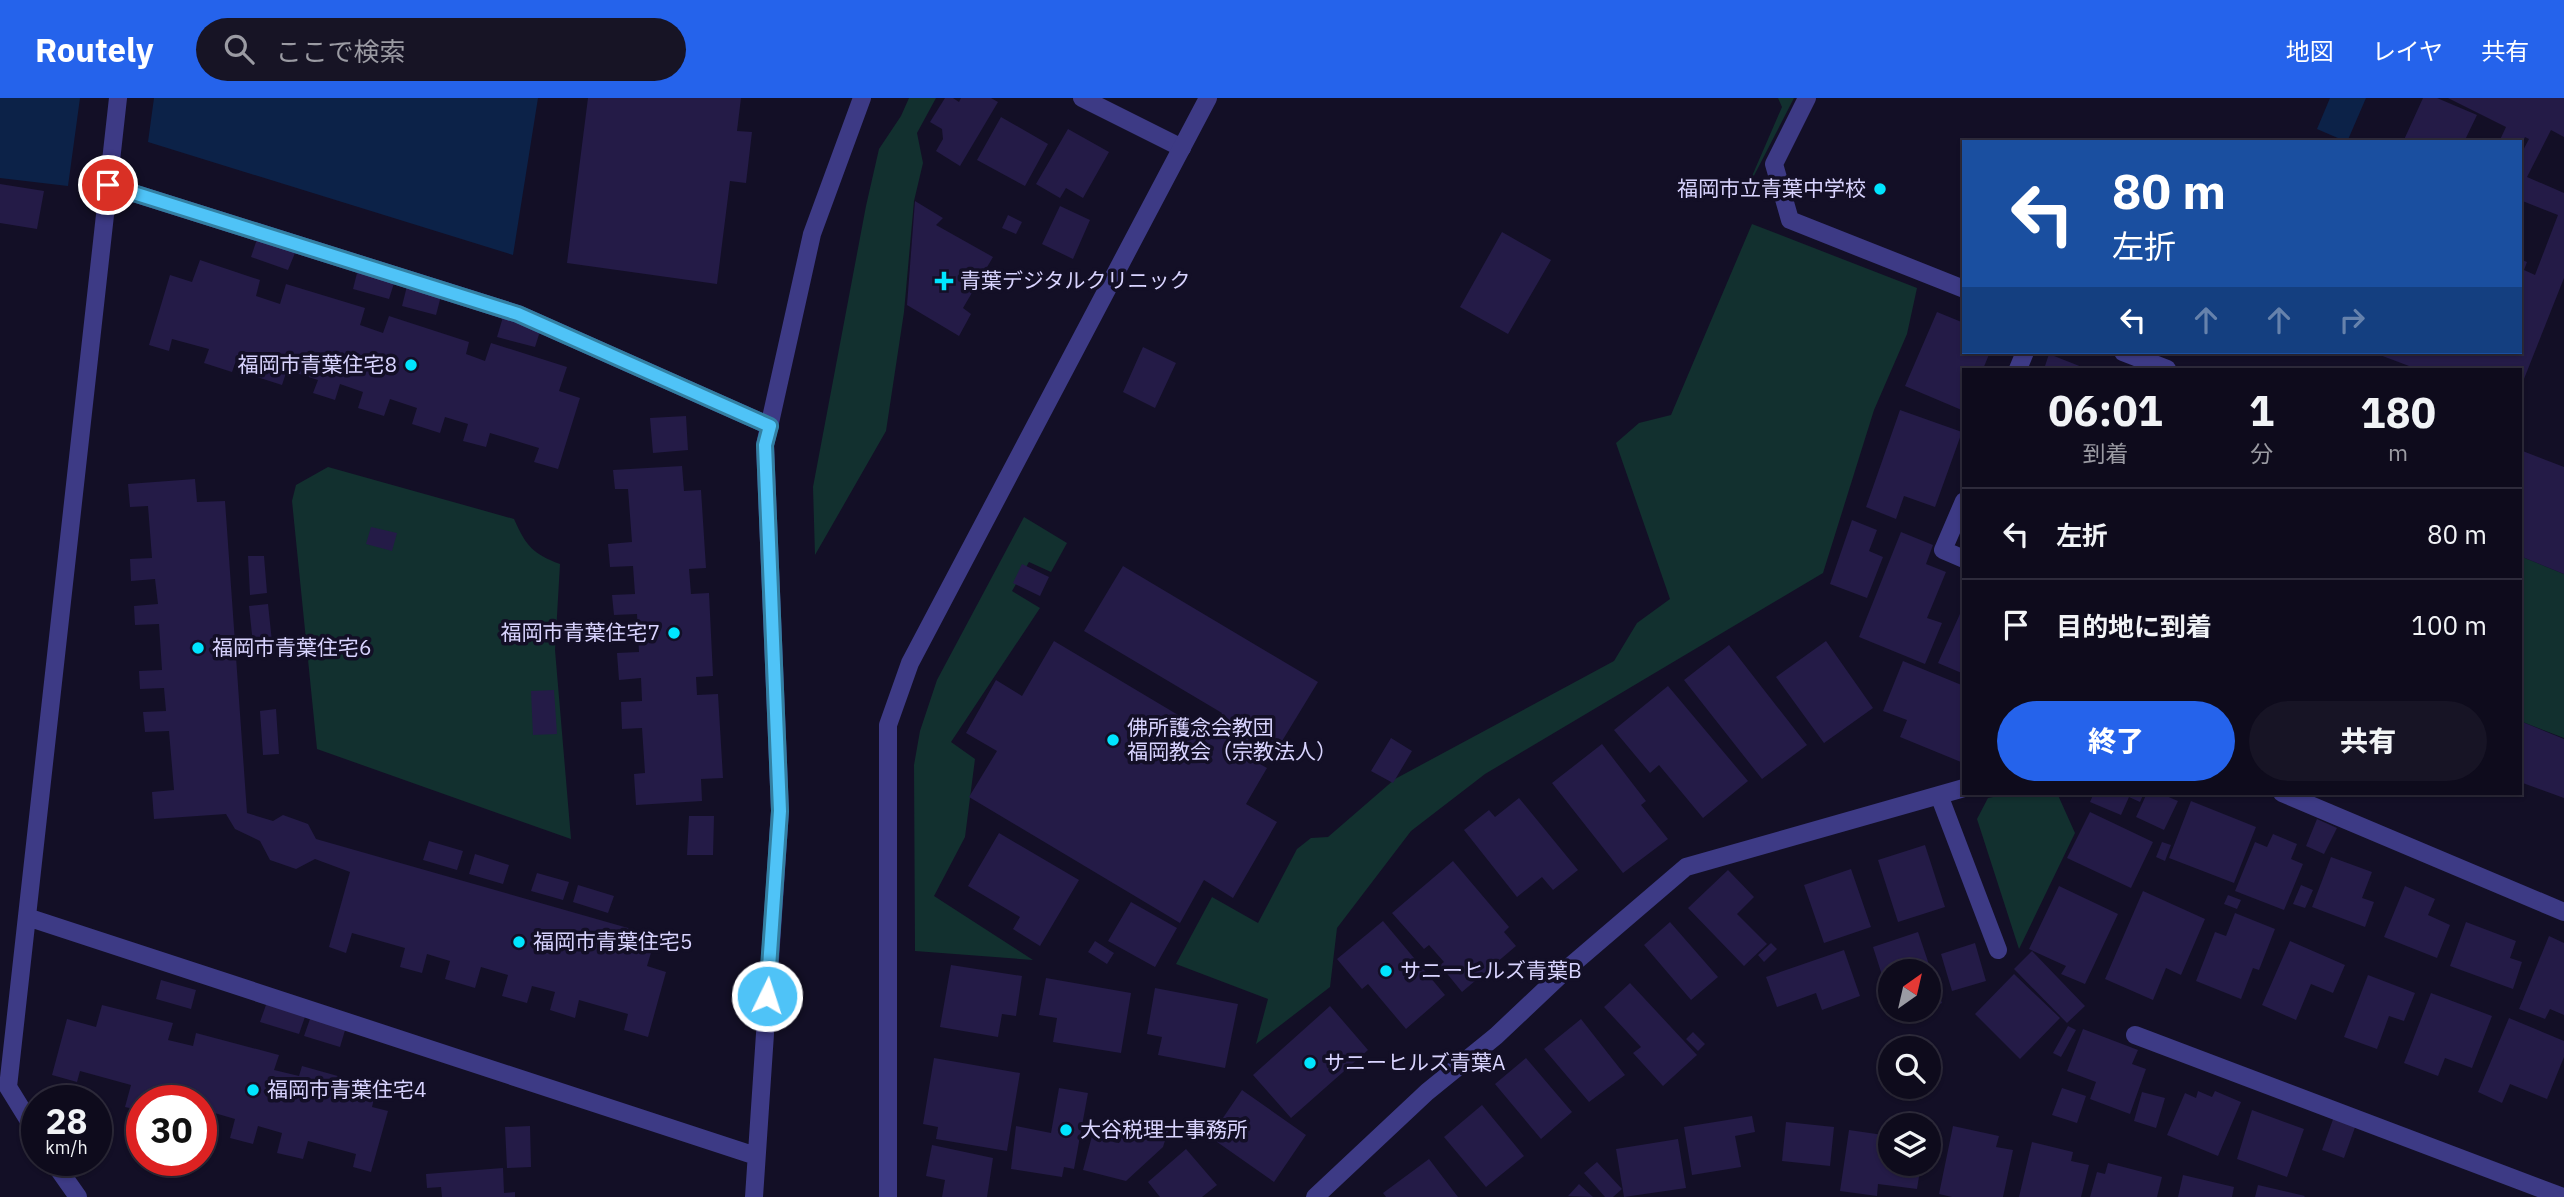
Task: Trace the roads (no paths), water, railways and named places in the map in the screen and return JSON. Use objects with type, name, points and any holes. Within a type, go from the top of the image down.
[{"type":"street","points":[[21,1108],[8,1087],[118,98]]},
{"type":"street","points":[[754,1197],[780,811],[765,445],[812,234],[862,98]]},
{"type":"street","points":[[1082,98],[1182,148]]},
{"type":"street","points":[[888,1197],[888,725],[910,663],[1208,98]]},
{"type":"street","points":[[1807,98],[1774,164],[1790,220],[1962,288]]},
{"type":"street","points":[[108,185],[518,314],[770,426]]},
{"type":"street","points":[[2128,354],[2164,368]]},
{"type":"street","points":[[1962,506],[1943,550],[1962,558]]},
{"type":"street","points":[[1315,1197],[1427,1092],[1496,1036],[1568,968],[1686,867],[1962,789]]},
{"type":"street","points":[[1939,795],[1998,950]]},
{"type":"street","points":[[2287,795],[2564,912]]},
{"type":"street","points":[[27,917],[756,1156]]},
{"type":"street","points":[[2135,1035],[2563,1197]]},
{"type":"street","points":[[63,1176],[78,1197]]},
{"type":"water","points":[[0,98],[80,98],[68,186],[0,178]]},
{"type":"water","points":[[154,98],[538,98],[513,255],[148,142]]},
{"type":"water","points":[[2330,98],[2366,98],[2348,140],[2317,129]]},
{"type":"place","name":"福岡市立青葉中学校","points":[[1880,189]]},
{"type":"place","name":"青葉デジタルクリニック","points":[[944,281]]},
{"type":"place","name":"福岡市青葉住宅8","points":[[411,365]]},
{"type":"place","name":"福岡市青葉住宅7","points":[[674,633]]},
{"type":"place","name":"福岡市青葉住宅6","points":[[198,648]]},
{"type":"place","name":"佛所護念会教団 福岡教会（宗教法人）","points":[[1113,740]]},
{"type":"place","name":"福岡市青葉住宅5","points":[[519,942]]},
{"type":"place","name":"サニーヒルズ青葉B","points":[[1386,971]]},
{"type":"place","name":"サニーヒルズ青葉A","points":[[1310,1063]]},
{"type":"place","name":"福岡市青葉住宅4","points":[[253,1090]]},
{"type":"place","name":"大谷税理士事務所","points":[[1066,1130]]}]
